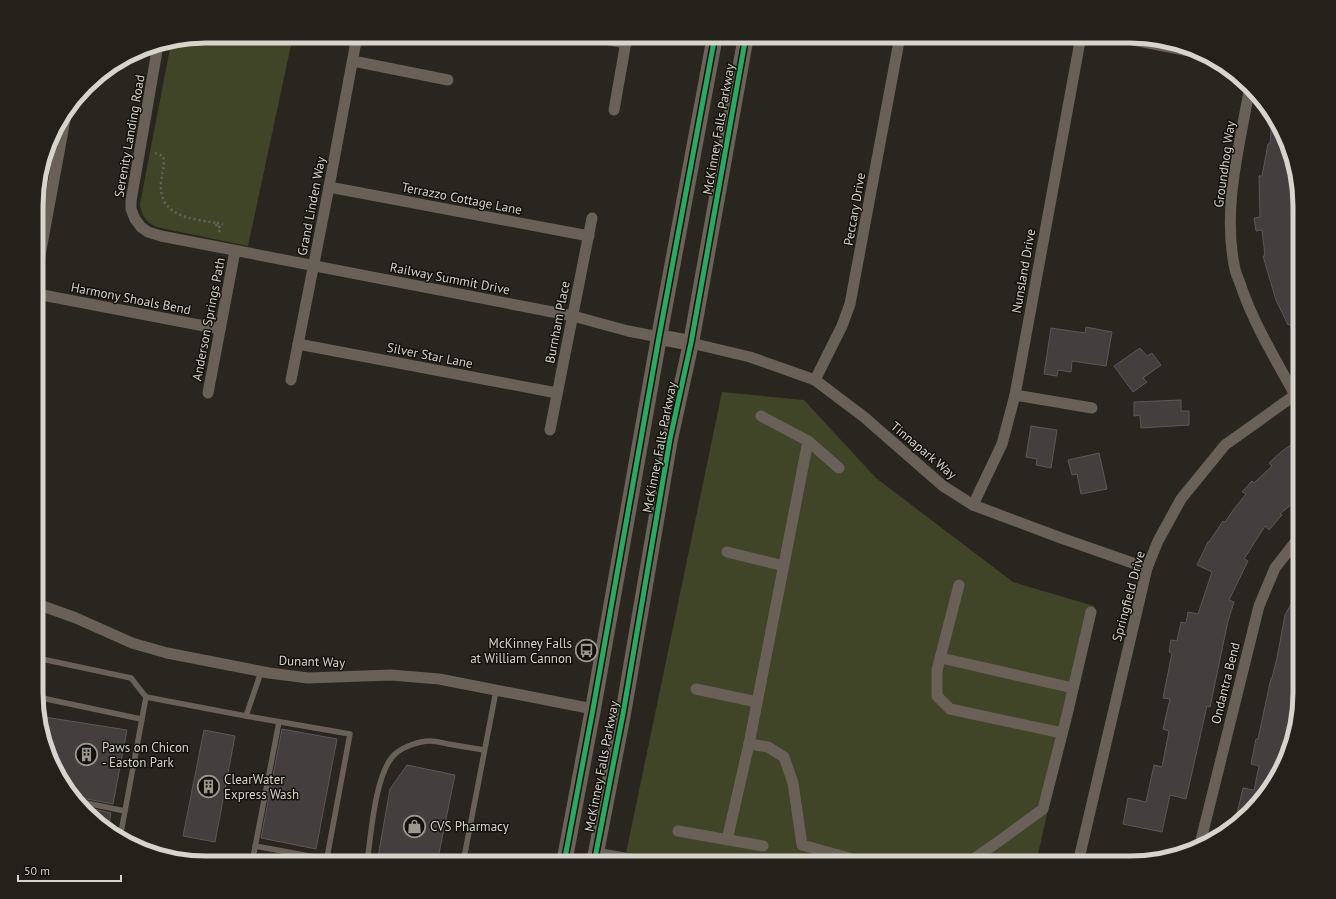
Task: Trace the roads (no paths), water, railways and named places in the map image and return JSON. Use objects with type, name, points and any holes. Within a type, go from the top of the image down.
[{"type":"main road","name":"McKinney Falls Parkway","points":[[565,856],[714,43]]},
{"type":"main road","name":"McKinney Falls Parkway","points":[[595,856],[623,714],[670,439],[691,343],[745,43]]},
{"type":"main road","points":[[659,337],[691,343]]},
{"type":"street","name":"Grand Linden Way","points":[[291,380],[356,43]]},
{"type":"street","points":[[614,110],[626,43]]},
{"type":"street","name":"Peccary Drive","points":[[815,380],[842,326],[850,304],[899,43]]},
{"type":"street","name":"Nunsland Drive","points":[[973,505],[1002,444],[1015,395],[1080,43]]},
{"type":"street","name":"Serenity Landing Road","points":[[157,51],[131,201],[131,209],[135,219],[141,227],[148,232],[235,251]]},
{"type":"street","points":[[353,61],[448,80]]},
{"type":"street","name":"Groundhog Way","points":[[1248,94],[1231,197],[1230,233],[1235,270],[1256,324],[1293,387]]},
{"type":"street","points":[[43,239],[64,127]]},
{"type":"street","name":"Terrazzo Cottage Lane","points":[[329,187],[589,236]]},
{"type":"street","name":"Burnham Place","points":[[550,430],[592,218]]},
{"type":"street","name":"Railway Summit Drive","points":[[235,251],[573,316],[628,331],[659,337]]},
{"type":"street","name":"Anderson Springs Path","points":[[208,393],[235,251]]},
{"type":"street","name":"Harmony Shoals Bend","points":[[43,295],[220,329]]},
{"type":"street","name":"Tinnapark Way","points":[[691,343],[750,357],[815,380],[864,417],[943,486],[973,505],[1061,538],[1148,568]]},
{"type":"street","name":"Silver Star Lane","points":[[298,344],[557,393]]},
{"type":"street","points":[[1015,395],[1092,408]]},
{"type":"street","name":"Springfield Drive","points":[[1080,856],[1148,568],[1158,541],[1181,499],[1225,444],[1293,397]]},
{"type":"street","points":[[761,416],[808,440],[839,468]]},
{"type":"street","points":[[727,840],[749,744],[808,440]]},
{"type":"street","name":"Ondantra Bend","points":[[1201,839],[1259,606],[1276,568],[1293,545]]},
{"type":"street","points":[[726,552],[784,566]]},
{"type":"street","points":[[959,585],[937,670],[937,696],[950,709],[1062,733]]},
{"type":"street","name":"Dunant Way","points":[[43,606],[76,618],[132,643],[168,653],[261,672],[308,678],[414,676],[438,679],[593,709]]},
{"type":"street","points":[[978,856],[1002,840],[1043,808],[1091,612]]},
{"type":"street","points":[[941,658],[1073,688]]},
{"type":"street","points":[[696,689],[757,702]]},
{"type":"street","points":[[749,744],[768,747],[784,757],[793,783],[802,845],[842,856]]},
{"type":"street","points":[[678,831],[763,846]]},
{"type":"lane","points":[[43,659],[131,678],[146,697],[350,734],[327,856]]},
{"type":"lane","points":[[246,716],[261,672]]},
{"type":"lane","points":[[464,856],[496,691]]},
{"type":"lane","points":[[121,832],[146,697]]},
{"type":"lane","points":[[43,699],[141,718]]},
{"type":"lane","points":[[253,856],[279,722]]},
{"type":"lane","points":[[368,856],[377,793],[382,774],[394,754],[418,743],[431,741],[484,750]]},
{"type":"lane","points":[[85,803],[125,811]]},
{"type":"lane","points":[[255,846],[302,856]]},
{"type":"place","name":"McKinney Falls at William Cannon","points":[[587,650]]},
{"type":"place","name":"Paws on Chicon - Easton Park","points":[[86,754]]},
{"type":"place","name":"ClearWater Express Wash","points":[[209,786]]},
{"type":"place","name":"CVS Pharmacy","points":[[414,826]]}]
